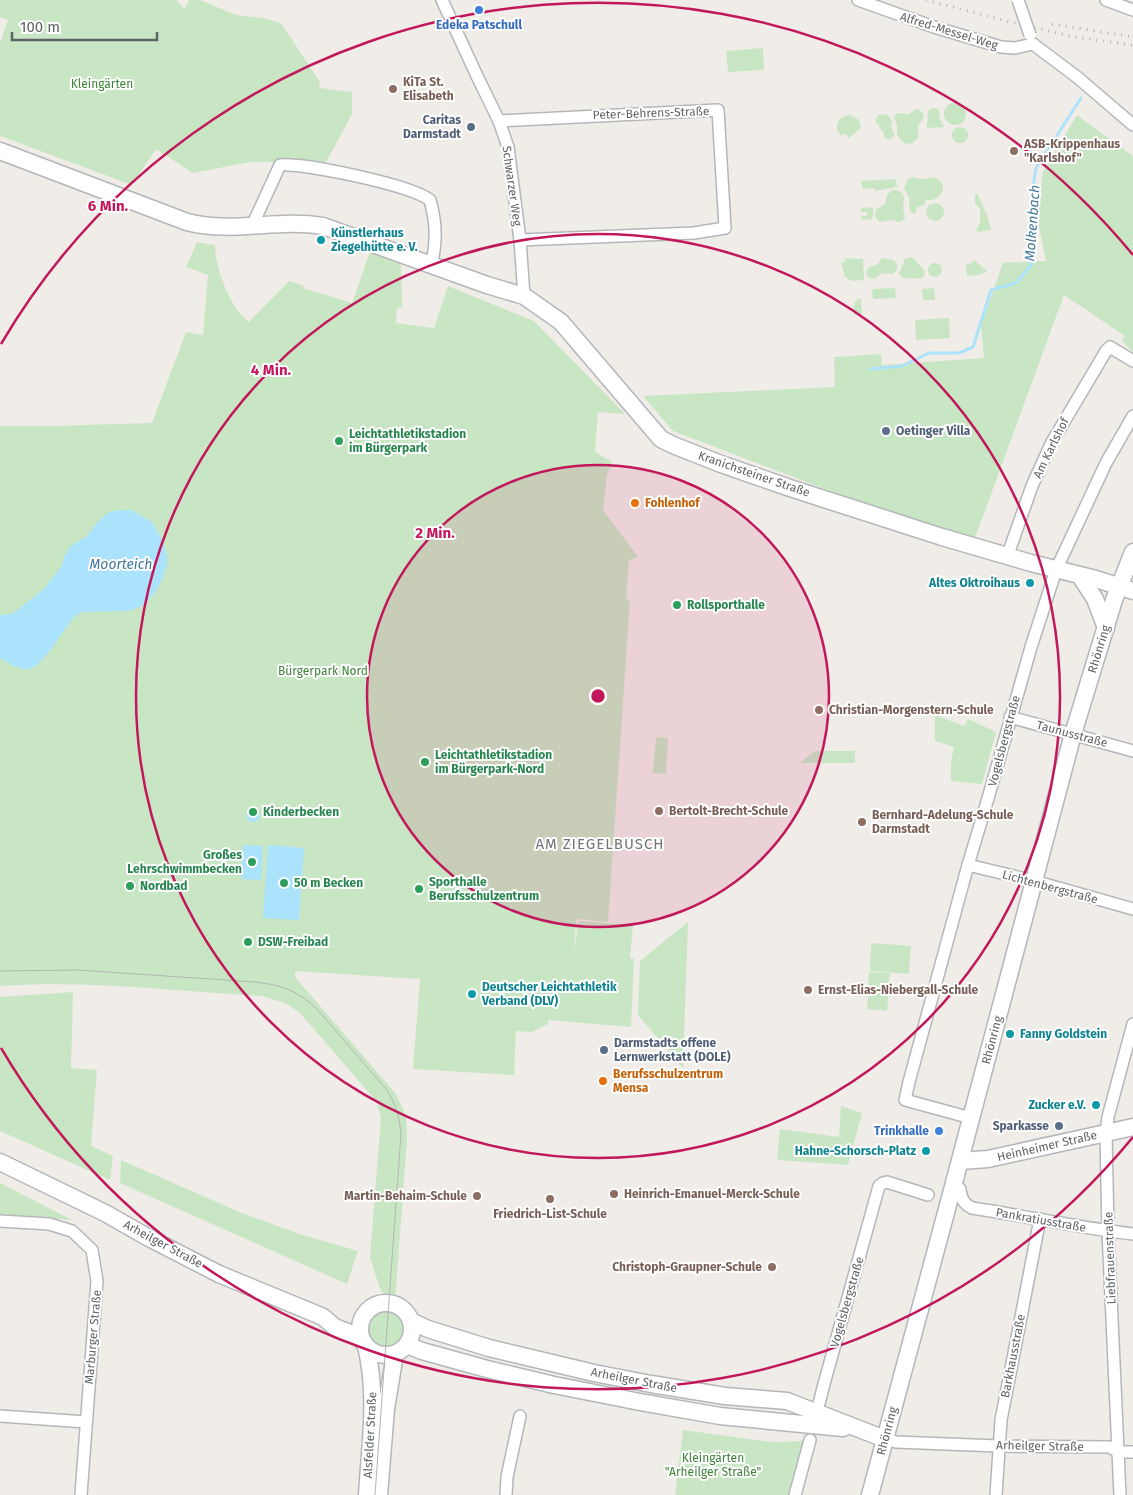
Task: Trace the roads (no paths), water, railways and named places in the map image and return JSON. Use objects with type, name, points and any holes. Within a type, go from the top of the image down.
[{"type":"main road","name":"Kranichsteiner Straße","points":[[0,151],[187,222],[216,227],[301,223],[323,226],[487,285],[524,296],[560,322],[661,440],[721,464],[790,488],[1007,556],[1126,588]]},
{"type":"main road","name":"Rhönring","points":[[870,1495],[1073,734],[1106,628],[1126,588],[1133,552]]},
{"type":"main road","points":[[1080,576],[1095,600],[1106,628]]},
{"type":"main road","name":"Heinheimer Straße","points":[[960,1161],[982,1160],[1133,1127]]},
{"type":"main road","points":[[934,1259],[943,1253],[965,1174],[972,1166],[982,1160]]},
{"type":"main road","name":"Arheilger Straße","points":[[0,1162],[105,1214],[219,1274],[328,1320],[333,1326],[355,1334],[374,1353],[380,1355],[401,1349],[422,1351],[487,1369],[621,1398],[720,1416],[858,1430],[885,1439]]},
{"type":"main road","name":"Arheilger Straße","points":[[328,1320],[337,1319],[351,1322],[362,1318],[371,1307],[377,1304],[395,1304],[405,1311],[411,1321],[428,1330],[489,1348],[594,1373],[651,1384],[725,1396],[787,1401],[814,1426]]},
{"type":"main road","points":[[362,1318],[360,1326],[364,1343]]},
{"type":"main road","points":[[401,1349],[411,1338],[411,1321]]},
{"type":"main road","name":"Alsfelder Straße","points":[[364,1343],[372,1368],[374,1396],[367,1495]]},
{"type":"main road","name":"Alsfelder Straße","points":[[380,1495],[386,1409],[401,1349]]},
{"type":"street","name":"Schwarzer Weg","points":[[442,0],[500,121],[508,146],[520,240],[524,296]]},
{"type":"street","name":"Alfred-Messel-Weg","points":[[858,0],[934,27],[1001,47],[1015,48],[1031,40]]},
{"type":"street","points":[[1018,0],[1031,40],[1133,125]]},
{"type":"street","points":[[1106,0],[1133,10]]},
{"type":"street","name":"Peter-Behrens-Straße","points":[[500,121],[718,110],[725,228],[694,233],[520,240]]},
{"type":"street","points":[[252,226],[280,165],[319,168],[404,188],[430,200],[436,230],[434,257],[431,264]]},
{"type":"street","name":"Am Karlshof","points":[[1007,556],[1032,486],[1052,442],[1090,376],[1110,346],[1133,361]]},
{"type":"street","name":"Vogelsbergstraße","points":[[972,1118],[905,1100],[968,864],[1010,717],[1056,570],[1106,464],[1133,416]]},
{"type":"street","name":"Taunusstraße","points":[[1010,717],[1133,751]]},
{"type":"street","name":"Lichtenbergstraße","points":[[968,864],[1133,910]]},
{"type":"street","name":"Liebfrauenstraße","points":[[1120,1495],[1108,1231],[1106,1132],[1108,1117],[1133,1024]]},
{"type":"street","name":"Vogelsbergstraße","points":[[795,1495],[880,1186],[886,1182],[928,1195]]},
{"type":"street","name":"Pankratiusstraße","points":[[960,1189],[963,1200],[972,1208],[1133,1234]]},
{"type":"street","name":"Barkhausstraße","points":[[996,1495],[1001,1420],[1040,1219]]},
{"type":"street","name":"Marburger Straße","points":[[0,1220],[49,1224],[72,1231],[92,1250],[97,1281],[81,1495]]},
{"type":"street","points":[[0,1416],[86,1422]]},
{"type":"street","points":[[506,1495],[507,1477],[520,1416]]},
{"type":"street","name":"Arheilger Straße","points":[[885,1439],[896,1442],[998,1446],[1110,1447],[1118,1452],[1133,1452]]},
{"type":"water","name":"Moorteich","points":[[131,510],[152,522],[163,542],[168,560],[163,578],[155,593],[142,606],[128,611],[82,612],[73,618],[38,664],[28,670],[13,666],[0,658],[0,615],[12,614],[43,590],[62,566],[64,557],[71,546],[86,537],[109,512]]},
{"type":"water","name":"Kinderbecken","points":[[253,808],[258,810],[260,815],[258,820],[253,822],[248,820],[246,815],[248,810]]},
{"type":"water","name":"Großes Lehrschwimmbecken","points":[[243,845],[263,846],[261,880],[241,879]]},
{"type":"water","name":"50 m Becken","points":[[268,845],[304,848],[299,920],[263,918]]},
{"type":"waterway","name":"Molkenbach","points":[[870,369],[902,366],[929,353],[959,353],[973,347],[991,290],[1016,283],[1031,265],[1028,238],[1035,219],[1032,195],[1036,168],[1081,98]]},
{"type":"tram line","points":[[0,971],[77,970],[255,982],[281,987],[296,993],[317,1009],[386,1089],[397,1110],[401,1134],[375,1495]]},
{"type":"railway","points":[[926,0],[1075,37],[1133,45]]},
{"type":"railway","points":[[1052,24],[1133,37]]},
{"type":"place","name":"Edeka Patschull","points":[[479,10]]},
{"type":"place","name":"KiTa St. Elisabeth","points":[[393,89]]},
{"type":"place","name":"Caritas Darmstadt","points":[[471,127]]},
{"type":"place","name":"ASB-Krippenhaus \"Karlshof\"","points":[[1014,151]]},
{"type":"place","name":"Künstlerhaus Ziegelhütte e. V.","points":[[321,240]]},
{"type":"place","name":"Oetinger Villa","points":[[886,431]]},
{"type":"place","name":"Leichtathletikstadion im Bürgerpark","points":[[339,441]]},
{"type":"place","name":"Fohlenhof","points":[[635,503]]},
{"type":"place","name":"Altes Oktroihaus","points":[[1030,583]]},
{"type":"place","name":"Rollsporthalle","points":[[677,605]]},
{"type":"place","name":"Christian-Morgenstern-Schule","points":[[819,710]]},
{"type":"place","name":"Leichtathletikstadion im Bürgerpark-Nord","points":[[425,762]]},
{"type":"place","name":"Bertolt-Brecht-Schule","points":[[659,811]]},
{"type":"place","name":"Kinderbecken","points":[[253,812]]},
{"type":"place","name":"Bernhard-Adelung-Schule Darmstadt","points":[[862,822]]},
{"type":"place","name":"Großes Lehrschwimmbecken","points":[[252,862]]},
{"type":"place","name":"50 m Becken","points":[[284,883]]},
{"type":"place","name":"Nordbad","points":[[130,886]]},
{"type":"place","name":"Sporthalle Berufsschulzentrum","points":[[419,889]]},
{"type":"place","name":"DSW-Freibad","points":[[248,942]]},
{"type":"place","name":"Ernst-Elias-Niebergall-Schule","points":[[808,990]]},
{"type":"place","name":"Deutscher Leichtathletik Verband (DLV)","points":[[472,994]]},
{"type":"place","name":"Fanny Goldstein","points":[[1010,1034]]},
{"type":"place","name":"Darmstadts offene Lernwerkstatt (DOLE)","points":[[604,1050]]},
{"type":"place","name":"Berufsschulzentrum Mensa","points":[[603,1081]]},
{"type":"place","name":"Zucker e.V.","points":[[1096,1105]]},
{"type":"place","name":"Sparkasse","points":[[1059,1126]]},
{"type":"place","name":"Trinkhalle","points":[[939,1131]]},
{"type":"place","name":"Hahne-Schorsch-Platz","points":[[926,1151]]},
{"type":"place","name":"Heinrich-Emanuel-Merck-Schule","points":[[614,1194]]},
{"type":"place","name":"Martin-Behaim-Schule","points":[[477,1196]]},
{"type":"place","name":"Friedrich-List-Schule","points":[[550,1199]]},
{"type":"place","name":"Christoph-Graupner-Schule","points":[[772,1267]]},
{"type":"district","name":"AM ZIEGELBUSCH","points":[[600,844]]},
{"type":"park label","name":"Kleingärten","points":[[102,84]]},
{"type":"park label","name":"Bürgerpark Nord","points":[[323,671]]},
{"type":"park label","name":"Kleingärten \"Arheilger Straße\"","points":[[713,1465]]}]
